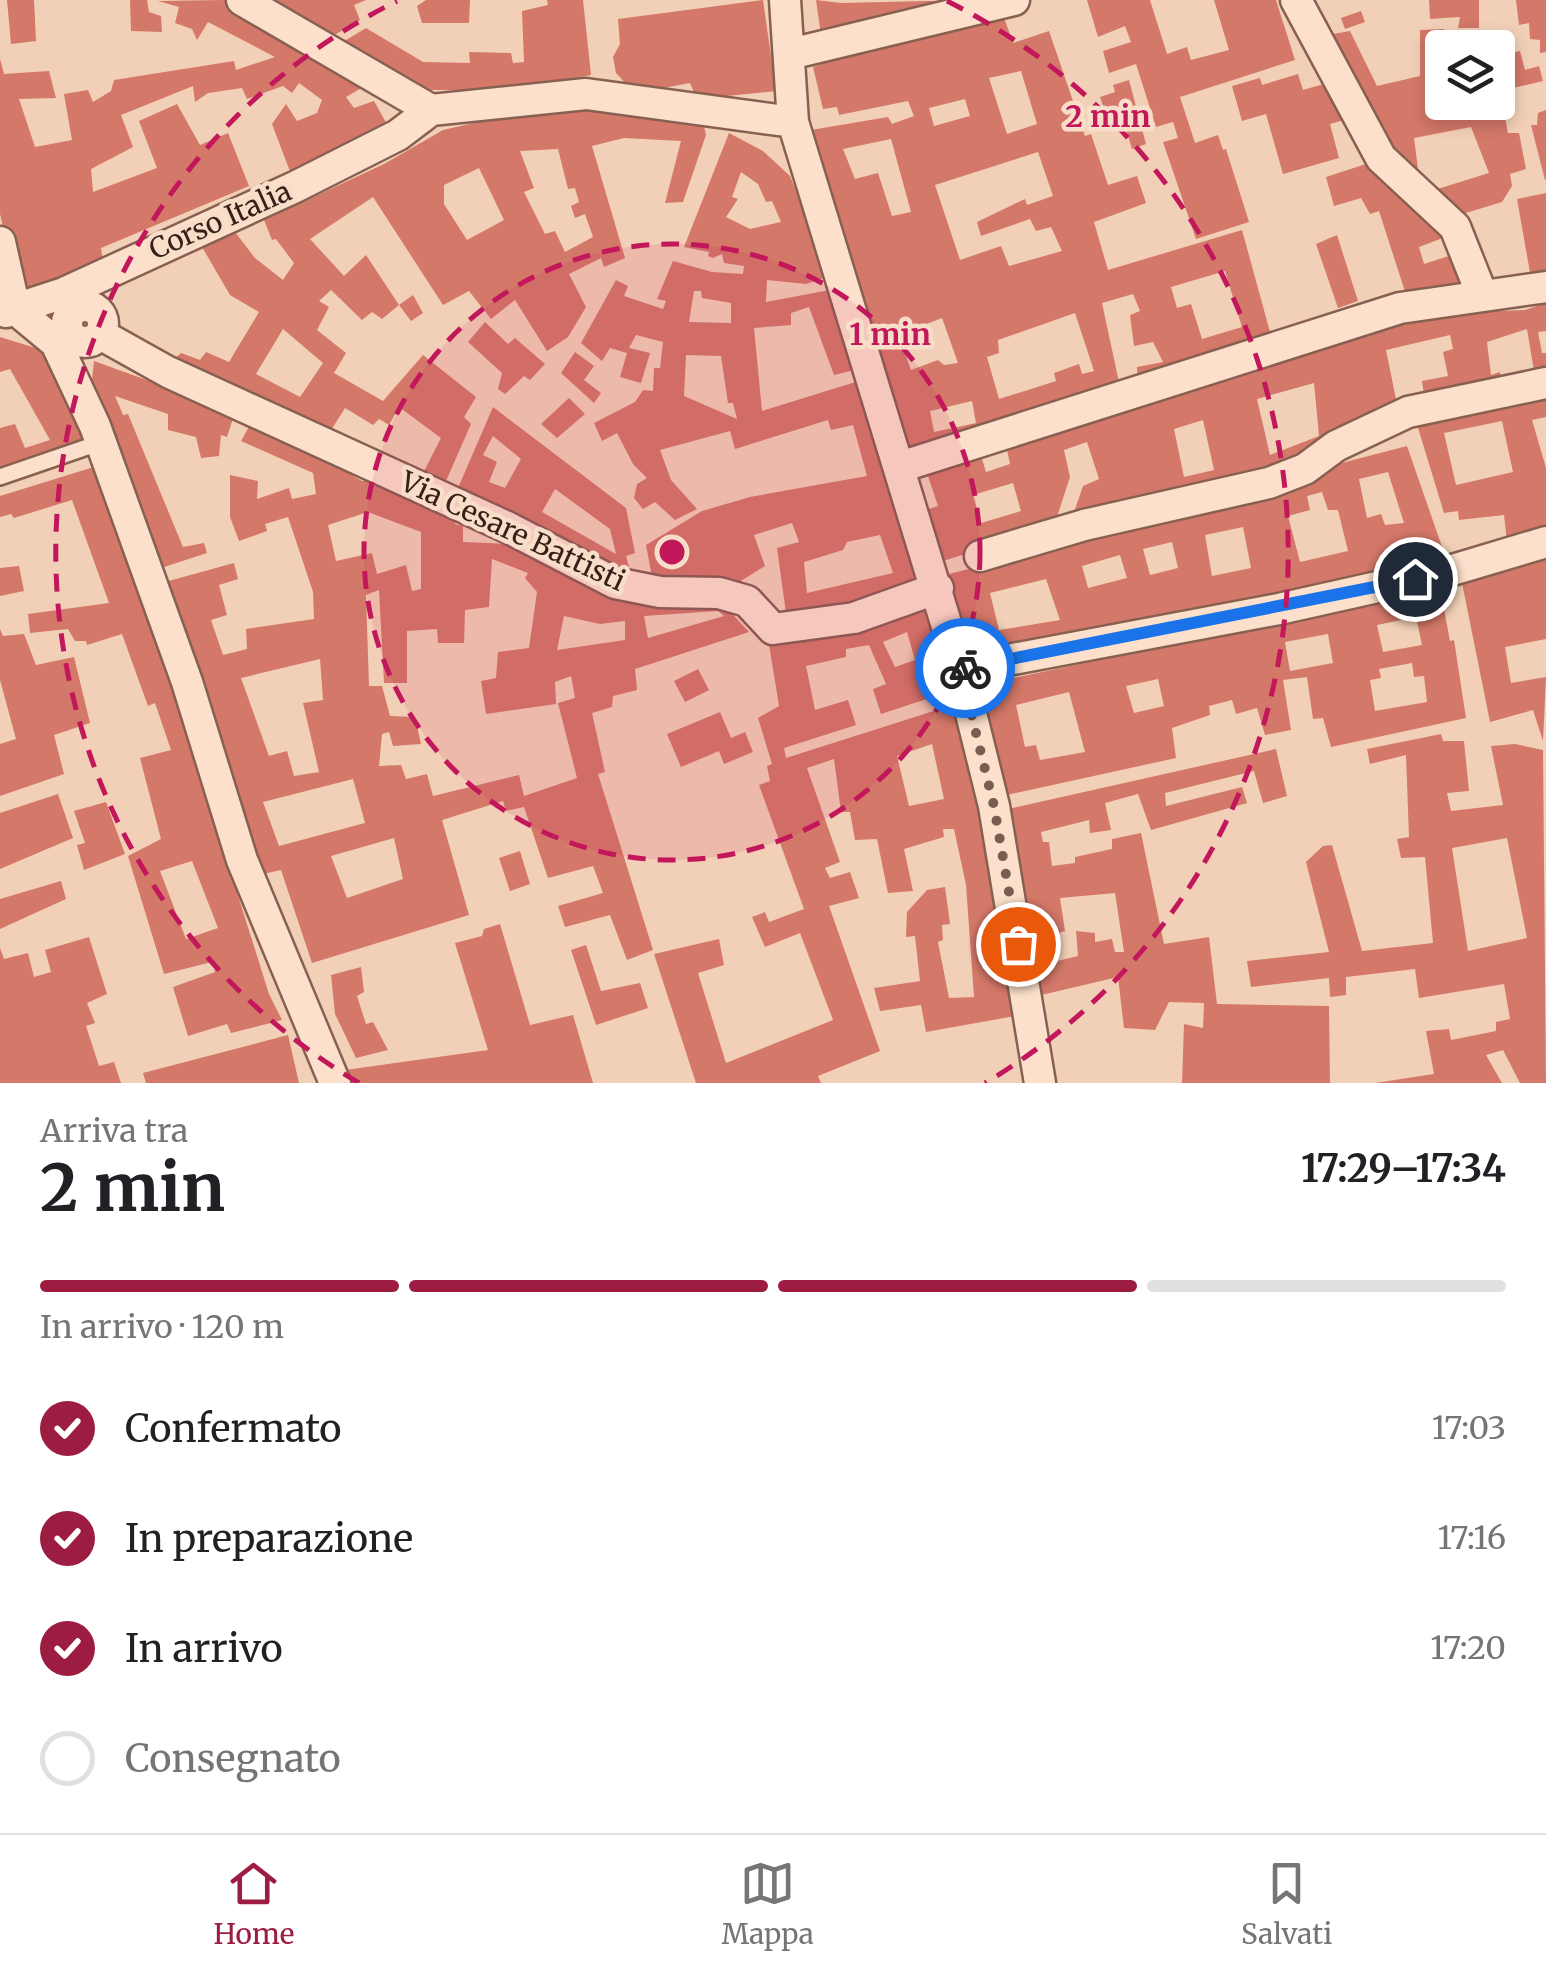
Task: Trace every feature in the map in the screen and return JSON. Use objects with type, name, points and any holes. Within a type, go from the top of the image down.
[{"type":"street","points":[[242,0],[430,110],[586,94],[792,122]]},
{"type":"street","points":[[786,0],[792,122],[960,668],[994,806],[1040,1083]]},
{"type":"street","points":[[790,54],[1014,0]]},
{"type":"street","points":[[1296,0],[1381,158],[1456,227],[1482,295]]},
{"type":"street","name":"Corso Italia","points":[[8,312],[70,300],[398,135],[430,110]]},
{"type":"street","points":[[0,242],[8,312],[56,343],[73,376],[186,682],[242,860],[335,1083]]},
{"type":"street","points":[[900,467],[1400,308],[1546,288]]},
{"type":"street","points":[[70,300],[97,310],[103,321],[90,338],[73,376]]},
{"type":"street","name":"Via Cesare Battisti","points":[[90,338],[507,527],[615,583],[660,592],[719,593],[748,601],[773,629],[854,618],[938,588]]},
{"type":"street","points":[[980,556],[1084,525],[1269,483],[1305,469],[1336,446],[1408,412],[1546,383]]},
{"type":"street","points":[[960,668],[1279,609],[1450,571],[1546,542]]},
{"type":"lane","points":[[0,477],[99,443]]},
{"type":"building","points":[[7,0],[34,0],[36,41],[11,44]]},
{"type":"building","points":[[130,0],[147,0],[149,12],[161,16],[162,32],[131,31]]},
{"type":"building","points":[[225,0],[365,86],[346,97],[354,108],[374,101],[388,126],[291,174],[272,124],[286,104],[297,121],[317,113],[322,100],[299,83],[292,93],[283,86],[247,99],[242,88],[208,93],[195,102],[193,86],[121,115],[133,147],[91,169],[93,192],[157,168],[139,121],[177,104],[200,145],[228,133],[249,186],[101,248],[104,269],[20,299],[0,214],[0,59],[4,74],[49,71],[56,98],[19,99],[35,147],[72,140],[64,94],[88,90],[93,102],[111,91],[114,80],[234,61],[236,70],[275,57],[208,22],[197,40],[192,29],[175,23],[179,7],[158,1]]},
{"type":"building","points":[[256,0],[366,0],[354,5],[360,20],[326,40]]},
{"type":"building","points":[[426,0],[470,0],[469,23],[422,23],[417,6]]},
{"type":"building","points":[[547,0],[583,0],[591,75],[502,90],[422,90],[341,43],[366,28],[423,62],[470,63],[469,52],[511,53],[513,63],[524,62],[522,11],[548,5]]},
{"type":"building","points":[[763,0],[776,91],[697,99],[690,83],[642,92],[641,85],[628,86],[616,73],[613,57],[620,44],[618,19]]},
{"type":"building","points":[[816,0],[841,3],[970,0],[822,42]]},
{"type":"building","points":[[1087,0],[1150,0],[1167,54],[1187,47],[1191,60],[1229,50],[1214,0],[1276,0],[1295,60],[1180,97],[1195,143],[1218,135],[1223,150],[1226,149],[1249,222],[1196,239],[1163,142],[1178,138],[1173,122],[1156,127],[1136,64],[1109,73],[1103,51],[1131,42],[1125,26],[1098,37]]},
{"type":"building","points":[[1429,0],[1479,0],[1479,28],[1458,28],[1460,17],[1430,19]]},
{"type":"building","points":[[1516,0],[1546,0],[1546,52],[1540,53],[1540,40],[1530,39],[1529,23],[1519,25]]},
{"type":"building","points":[[1361,11],[1365,22],[1345,29],[1341,18]]},
{"type":"building","points":[[1002,12],[1013,43],[1049,31],[1085,136],[1091,134],[1108,185],[1137,176],[1146,203],[1094,222],[1108,270],[1242,230],[1273,343],[1138,383],[1137,367],[1163,362],[1153,342],[1134,346],[1130,315],[1140,311],[1133,294],[1102,303],[1120,387],[909,457],[805,131],[888,117],[892,124],[914,116],[908,101],[839,115],[837,107],[823,109],[813,67],[822,64],[821,57]],"holes":[[[1021,71],[1037,124],[1007,134],[989,78]],[[965,99],[970,116],[934,126],[929,108]],[[891,139],[911,212],[892,216],[878,173],[855,179],[843,149]],[[1038,152],[1053,196],[1027,205],[1025,199],[977,222],[981,236],[1030,219],[1036,231],[1051,227],[1062,251],[1009,266],[1001,246],[960,260],[935,185]],[[1225,271],[1242,327],[1202,339],[1191,304],[1177,308],[1171,287]],[[1075,313],[1094,371],[1082,374],[1079,364],[1054,373],[1056,381],[999,399],[987,357],[999,353],[998,340]],[[942,318],[958,363],[944,365],[938,360],[911,370],[902,344],[916,339],[913,329]],[[972,401],[976,423],[934,432],[930,411]]]},
{"type":"building","points":[[1444,29],[1444,30],[1425,30],[1425,120],[1506,120],[1508,133],[1519,133],[1526,169],[1510,174],[1512,186],[1502,202],[1459,215],[1431,191],[1489,173],[1471,127],[1414,138],[1419,177],[1387,153],[1327,35],[1350,31],[1377,86],[1420,76],[1420,30]]},
{"type":"building","points":[[1520,51],[1525,70],[1539,66],[1543,81],[1515,88],[1515,52]]},
{"type":"building","points":[[1298,74],[1303,90],[1327,83],[1344,120],[1330,124],[1339,158],[1283,174],[1266,114],[1242,121],[1232,86],[1260,78],[1262,85]]},
{"type":"building","points":[[1129,80],[1146,144],[1132,149],[1122,116],[1108,120],[1100,97],[1115,92],[1113,85]]},
{"type":"building","points":[[553,105],[703,122],[706,135],[683,202],[665,203],[681,141],[624,138],[592,146],[625,258],[604,267],[601,258],[569,274],[586,307],[568,337],[547,351],[515,300],[491,319],[469,291],[443,305],[373,197],[310,239],[344,276],[366,255],[399,305],[382,319],[372,312],[362,320],[331,290],[319,301],[329,307],[317,330],[346,353],[334,373],[383,401],[423,355],[476,397],[464,417],[471,424],[442,490],[419,481],[441,438],[399,407],[389,425],[379,419],[373,425],[345,408],[330,432],[168,365],[181,353],[200,360],[206,352],[229,362],[259,312],[230,295],[202,247],[235,232],[255,258],[283,280],[294,263],[276,239],[272,240],[264,220],[384,164],[443,130]],"holes":[[[558,149],[568,189],[575,188],[579,202],[571,206],[575,218],[585,214],[593,237],[565,252],[555,231],[545,234],[524,192],[534,188],[520,151]],[[479,168],[504,220],[467,240],[444,204],[444,185]],[[283,329],[323,363],[300,397],[256,374]]]},
{"type":"building","points":[[1546,110],[1545,180],[1531,125],[1537,125],[1538,113]]},
{"type":"building","points":[[729,133],[763,151],[790,176],[831,276],[806,284],[767,280],[766,302],[835,289],[863,368],[834,375],[809,307],[791,313],[791,325],[754,328],[762,411],[865,379],[920,585],[858,609],[787,620],[777,548],[799,542],[792,523],[754,535],[765,566],[728,589],[653,582],[646,545],[702,511],[750,497],[867,476],[853,425],[831,430],[828,420],[735,449],[730,431],[660,450],[671,480],[697,509],[675,520],[655,502],[643,509],[634,498],[637,484],[647,478],[633,464],[617,433],[602,441],[594,423],[635,402],[643,390],[653,391],[654,368],[660,368],[663,342],[636,335],[629,348],[650,353],[641,383],[620,377],[627,353],[610,348],[602,361],[581,343],[616,280],[628,286],[624,296],[663,309],[666,301],[657,299],[673,261],[712,272],[743,274],[744,266],[724,263],[722,254],[713,258],[708,256],[709,252],[684,247]],"holes":[[[741,172],[758,184],[766,202],[772,201],[781,222],[750,229],[726,217],[738,199],[732,197]],[[694,291],[701,291],[702,298],[731,303],[731,323],[689,322]],[[686,355],[721,356],[728,403],[733,403],[737,419],[684,396]],[[880,535],[893,573],[807,593],[804,562],[843,550],[847,542]]]},
{"type":"building","points":[[1369,163],[1448,236],[1419,247],[1424,264],[1458,253],[1468,286],[1408,301],[1379,211],[1370,214],[1361,198],[1334,206],[1326,177]]},
{"type":"building","points":[[1546,193],[1546,279],[1532,284],[1517,199]]},
{"type":"building","points":[[1337,235],[1358,301],[1338,308],[1316,244]]},
{"type":"building","points":[[413,295],[423,313],[411,321],[399,305]]},
{"type":"building","points":[[1546,303],[1546,331],[1538,332],[1542,353],[1546,353],[1546,375],[1535,377],[1527,329],[1487,342],[1491,375],[1500,372],[1502,382],[1425,401],[1422,381],[1448,376],[1443,352],[1453,349],[1450,335],[1386,350],[1398,409],[1285,469],[1072,518],[1083,486],[1099,479],[1087,442],[1064,450],[1070,477],[1054,526],[943,561],[926,510],[938,506],[926,470],[987,449],[990,456],[982,459],[986,472],[1010,464],[1004,436],[1369,327],[1371,333],[1449,313],[1525,310]],"holes":[[[1314,383],[1319,436],[1270,455],[1257,399]],[[1203,420],[1214,470],[1184,477],[1174,429]],[[1013,483],[1021,511],[981,523],[973,495]]]},
{"type":"building","points":[[485,322],[508,344],[515,338],[545,364],[530,380],[524,376],[505,394],[498,389],[502,373],[468,342]]},
{"type":"building","points":[[0,337],[39,349],[64,389],[90,454],[0,483],[0,428],[15,424],[25,448],[50,440],[10,369],[0,372]]},
{"type":"building","points":[[575,352],[594,366],[584,380],[601,393],[594,403],[561,373]]},
{"type":"building","points":[[94,361],[235,412],[227,437],[221,435],[219,456],[201,458],[196,437],[168,430],[168,414],[115,396],[123,415],[128,414],[183,547],[204,543],[207,553],[161,568],[91,389]]},
{"type":"building","points":[[1546,391],[1546,417],[1532,420],[1546,468],[1546,530],[1507,542],[1504,515],[1459,520],[1458,511],[1444,513],[1415,418]],"holes":[[[1502,421],[1513,472],[1456,485],[1444,433]]]},
{"type":"building","points":[[569,398],[585,414],[557,438],[541,424]]},
{"type":"building","points":[[493,407],[626,508],[635,553],[626,556],[633,581],[455,495]],"holes":[[[493,436],[521,459],[505,488],[489,482],[497,462],[483,455]],[[555,489],[610,529],[616,554],[542,512]]]},
{"type":"building","points":[[252,421],[349,463],[353,476],[362,481],[385,480],[456,513],[455,524],[463,526],[463,542],[512,544],[607,596],[724,605],[749,632],[635,669],[637,690],[613,696],[612,707],[592,713],[605,772],[598,774],[653,950],[627,960],[610,915],[565,927],[558,906],[603,893],[593,866],[548,878],[524,807],[506,811],[503,801],[442,820],[469,915],[312,963],[281,870],[259,875],[165,582],[234,563],[238,579],[219,585],[227,615],[211,620],[223,655],[247,649],[246,629],[314,619],[313,592],[288,517],[265,524],[267,531],[239,541],[230,517],[230,475],[258,481],[257,499],[289,488],[292,499],[316,494],[313,473],[241,441]],"holes":[[[368,512],[421,532],[421,589],[412,591],[406,565],[377,574],[372,553],[336,561],[328,525]],[[492,559],[528,573],[525,578],[537,592],[529,648],[498,652],[496,678],[481,681],[486,714],[556,704],[555,682],[571,676],[575,698],[558,703],[577,778],[524,796],[519,775],[433,796],[427,774],[406,779],[401,765],[379,766],[382,734],[389,732],[393,746],[421,744],[415,717],[390,716],[382,686],[369,686],[366,595],[379,590],[384,683],[407,683],[407,631],[437,629],[438,643],[464,643],[465,610],[489,607]],[[718,611],[724,616],[648,638],[644,616]],[[564,616],[600,624],[625,621],[625,640],[557,650]],[[320,659],[323,700],[303,703],[319,772],[294,776],[287,751],[269,756],[241,678]],[[353,779],[365,823],[279,846],[263,802]],[[394,838],[403,879],[347,898],[331,856]]]},
{"type":"building","points":[[1407,446],[1448,564],[971,659],[949,574],[1302,483],[1334,465]],"holes":[[[1388,472],[1404,523],[1385,525],[1381,514],[1367,518],[1359,479]],[[1322,492],[1328,510],[1338,510],[1348,551],[1300,562],[1288,516],[1310,510],[1307,496]],[[1243,527],[1251,568],[1212,576],[1205,535]],[[1172,542],[1178,568],[1150,575],[1143,549]],[[1120,555],[1127,578],[1088,588],[1082,566]],[[1046,579],[1060,620],[999,630],[990,593]]]},
{"type":"building","points":[[94,467],[192,735],[269,994],[282,1020],[231,1033],[227,1024],[188,1036],[173,987],[215,972],[212,962],[164,974],[128,856],[161,839],[140,758],[171,750],[155,703],[148,706],[122,634],[87,645],[86,641],[75,641],[68,629],[30,633],[28,614],[109,603],[72,500],[14,518],[11,514],[0,517],[0,496]],"holes":[[[192,861],[218,928],[186,939],[160,871]]]},
{"type":"building","points":[[1546,556],[1546,639],[1505,647],[1511,683],[1546,677],[1543,741],[1533,710],[1490,722],[1461,578]]},
{"type":"building","points":[[19,566],[24,591],[0,596],[0,568]]},
{"type":"building","points":[[1440,588],[1450,641],[1454,640],[1466,718],[1331,747],[1323,718],[1313,719],[1307,677],[1283,680],[1291,730],[1265,735],[1257,708],[1236,714],[1232,700],[1209,706],[1210,715],[1172,728],[1176,758],[1002,796],[981,685]],"holes":[[[1416,617],[1422,645],[1383,652],[1377,625]],[[1328,634],[1333,663],[1290,671],[1285,642]],[[1412,663],[1414,677],[1424,676],[1427,702],[1375,711],[1370,680],[1381,678],[1379,669]],[[1158,679],[1164,706],[1134,713],[1126,686]],[[1069,692],[1085,752],[1040,760],[1036,745],[1025,747],[1016,705]]]},
{"type":"building","points":[[932,601],[957,689],[881,714],[873,689],[886,684],[869,645],[846,649],[846,657],[806,666],[815,710],[848,700],[856,725],[784,748],[786,758],[959,703],[997,885],[1015,1016],[926,1032],[921,1005],[880,1011],[874,988],[920,981],[915,936],[906,937],[907,912],[927,890],[945,887],[950,924],[942,925],[943,940],[938,942],[949,998],[974,997],[966,885],[954,829],[943,829],[944,837],[904,849],[913,891],[888,893],[877,839],[855,840],[850,812],[841,812],[834,759],[807,768],[840,862],[825,868],[830,878],[850,872],[859,898],[829,906],[880,1051],[818,1076],[821,1083],[696,1083],[654,954],[719,939],[724,965],[698,973],[726,1063],[833,1020],[800,933],[765,947],[752,917],[765,912],[769,922],[804,909],[759,785],[770,781],[767,766],[772,764],[758,718],[779,706],[768,638]],"holes":[[[907,632],[915,660],[895,667],[883,642]],[[932,744],[944,799],[909,806],[897,756]]]},
{"type":"building","points":[[0,629],[3,636],[24,634],[36,665],[74,657],[90,723],[54,735],[64,774],[0,796],[0,744],[16,739],[0,680]]},
{"type":"building","points":[[698,669],[709,690],[685,702],[674,681]]},
{"type":"building","points":[[720,712],[731,738],[745,732],[753,752],[724,764],[719,751],[681,767],[667,734]]},
{"type":"building","points":[[1441,734],[1443,741],[1464,741],[1469,791],[1447,793],[1451,811],[1503,805],[1491,746],[1515,744],[1543,750],[1546,1083],[1520,1083],[1503,1050],[1486,1055],[1502,1083],[1375,1083],[1434,1074],[1426,1031],[1449,1029],[1451,1040],[1496,1031],[1496,1022],[1510,1019],[1504,984],[1419,998],[1415,969],[1346,977],[1346,995],[1330,997],[1329,978],[1251,987],[1247,961],[1329,952],[1306,862],[1323,846],[1332,845],[1362,951],[1433,943],[1425,857],[1401,858],[1397,839],[1409,837],[1406,755],[1370,764],[1367,749]],"holes":[[[1507,838],[1527,938],[1468,951],[1452,848]]]},
{"type":"building","points":[[1276,749],[1287,796],[1263,803],[1254,771],[1165,793],[1166,806],[1242,787],[1247,803],[1151,830],[1138,794],[1105,803],[1111,830],[1090,833],[1089,820],[1041,832],[1043,842],[1049,842],[1052,866],[1075,863],[1075,857],[1112,849],[1112,839],[1141,833],[1164,944],[1209,937],[1217,1004],[1329,1006],[1330,1083],[1182,1083],[1184,1024],[1203,1028],[1204,1003],[1169,1002],[1155,1030],[1124,1028],[1118,977],[1037,996],[1008,809]],"holes":[[[1115,893],[1124,952],[1115,952],[1112,939],[1095,942],[1095,933],[1076,931],[1078,956],[1057,961],[1055,934],[1065,931],[1060,898]]]},
{"type":"building","points":[[58,794],[73,838],[0,869],[0,813]]},
{"type":"building","points":[[106,802],[125,854],[84,870],[77,845],[85,843],[74,811]]},
{"type":"building","points":[[520,851],[530,884],[510,891],[499,858]]},
{"type":"building","points":[[61,881],[66,899],[0,929],[0,899]]},
{"type":"building","points":[[500,924],[530,1025],[573,1015],[593,1083],[344,1083],[338,1071],[488,1050],[455,943],[482,936],[484,929]]},
{"type":"building","points":[[89,937],[107,994],[87,1003],[95,1023],[86,1026],[99,1066],[114,1062],[121,1083],[0,1083],[0,948],[4,959],[28,953],[34,977],[51,972],[45,950]]},
{"type":"building","points":[[586,945],[601,991],[640,983],[648,1008],[596,1025],[571,950]]},
{"type":"building","points":[[361,967],[364,992],[357,996],[366,1024],[373,1022],[388,1050],[356,1058],[335,1014],[331,975]]},
{"type":"building","points":[[288,1035],[299,1083],[146,1083],[143,1073]]},
{"type":"way so far","points":[[965,668],[960,668],[994,806],[1018,944]]},
{"type":"route","points":[[965,668],[1279,609],[1415,579]]}]
